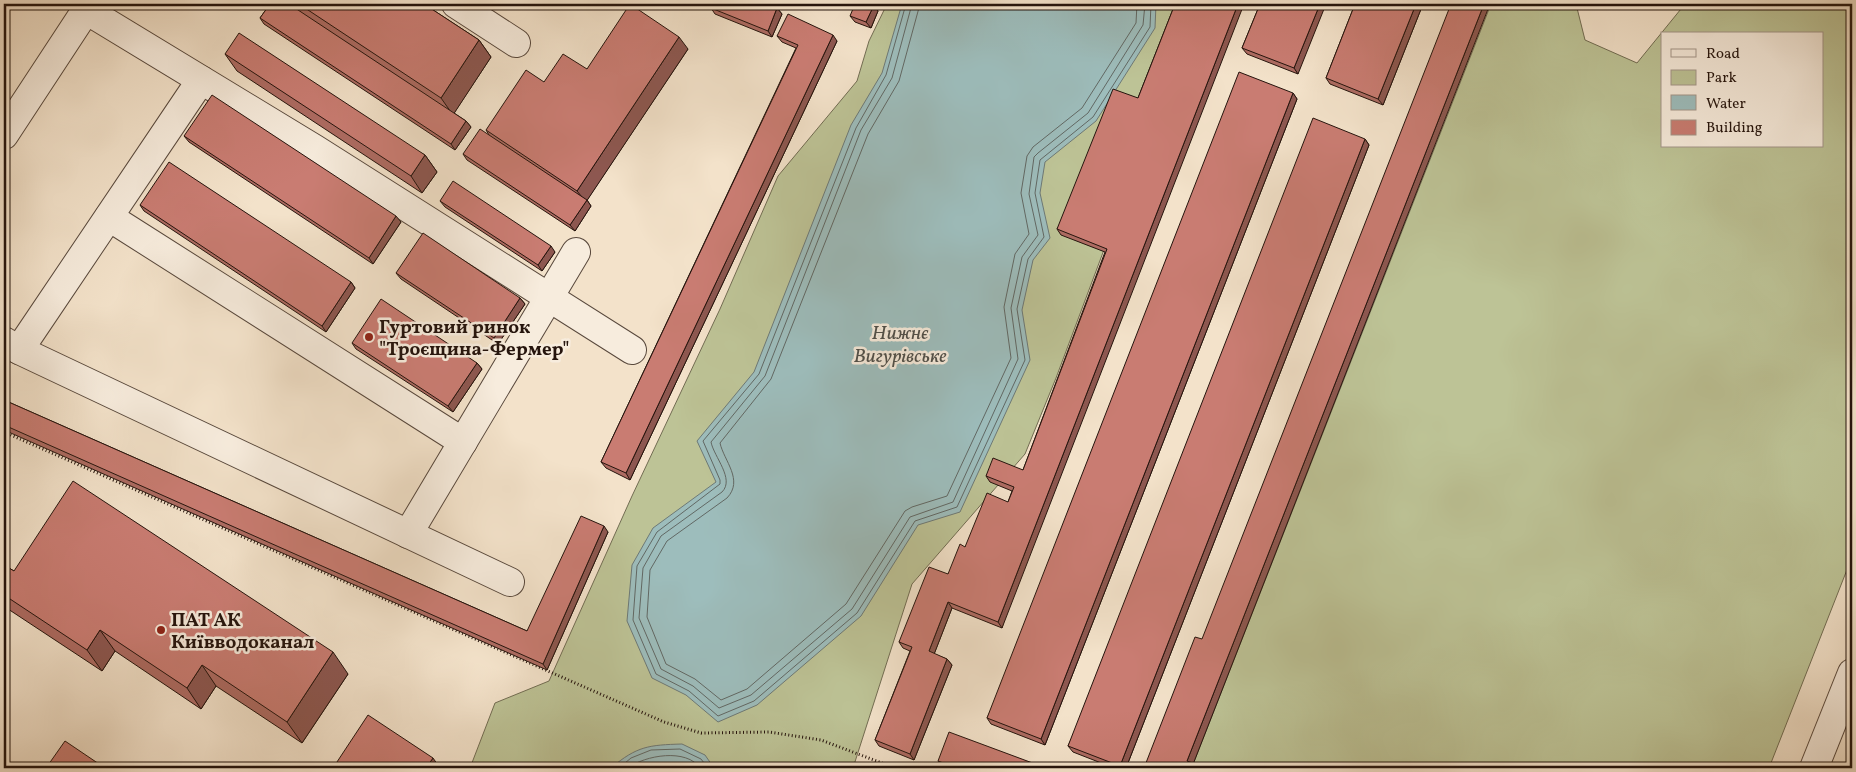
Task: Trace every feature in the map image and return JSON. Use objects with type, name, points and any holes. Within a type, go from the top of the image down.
[{"type":"street","points":[[456,4],[516,43]]},
{"type":"street","points":[[4,135],[89,7],[201,80],[315,149],[632,350]]},
{"type":"street","points":[[201,80],[109,217],[11,346],[510,582]]},
{"type":"street","points":[[109,217],[463,442]]},
{"type":"street","points":[[408,534],[576,252]]},
{"type":"street","points":[[1814,768],[1852,673]]},
{"type":"path","points":[[4,432],[664,722],[701,733],[769,732],[821,740],[895,768]]},
{"type":"green space","name":"Нижнє Вигурівське","points":[[887,4],[1190,4],[1138,159],[1056,378],[1025,454],[912,584],[853,768],[470,768],[495,703],[549,681],[632,496],[720,309],[778,176],[857,81],[869,41]]},
{"type":"green space","points":[[1491,4],[1576,4],[1585,40],[1637,63],[1661,34],[1661,148],[1824,148],[1824,32],[1662,32],[1685,4],[1852,4],[1852,557],[1769,768],[1192,767]]},
{"type":"water","name":"Нижнє Вигурівське","points":[[902,4],[1156,4],[1155,28],[1096,121],[1045,162],[1040,193],[1050,238],[1033,260],[1022,310],[1030,360],[960,512],[918,525],[861,616],[757,705],[718,722],[686,695],[652,678],[627,621],[632,565],[653,528],[716,482],[697,441],[754,372],[851,125],[882,73]]},
{"type":"water","points":[[682,744],[705,755],[714,768],[611,768],[628,755],[644,748]]},
{"type":"building","points":[[270,4],[289,4],[466,121],[451,144],[260,18]]},
{"type":"building","points":[[299,4],[424,4],[479,40],[441,98]]},
{"type":"building","points":[[630,4],[679,37],[577,191],[486,130],[526,70],[544,82],[563,54],[587,69]]},
{"type":"building","points":[[712,4],[767,4],[777,8],[768,31],[711,8]]},
{"type":"building","points":[[855,4],[874,5],[866,22],[850,16]]},
{"type":"building","points":[[1175,4],[1238,4],[998,622],[948,602],[929,651],[947,659],[910,754],[875,740],[912,647],[899,642],[929,567],[948,574],[960,544],[965,547],[987,493],[1008,502],[1014,487],[986,476],[993,458],[1023,470],[1107,249],[1057,229],[1113,89],[1138,98]]},
{"type":"building","points":[[1260,4],[1320,4],[1294,68],[1242,48]]},
{"type":"building","points":[[1355,4],[1416,4],[1378,99],[1326,78]]},
{"type":"building","points":[[1451,4],[1484,4],[1187,761],[1207,768],[1144,768],[1195,637],[1202,639]]},
{"type":"building","points":[[788,14],[833,35],[626,473],[601,462],[798,45],[777,36]]},
{"type":"building","points":[[239,33],[425,155],[411,176],[225,54]]},
{"type":"building","points":[[1239,72],[1293,93],[1041,739],[987,718]]},
{"type":"building","points":[[212,95],[396,216],[369,258],[184,136]]},
{"type":"building","points":[[1313,118],[1365,139],[1120,766],[1068,746]]},
{"type":"building","points":[[480,129],[587,200],[570,225],[463,154]]},
{"type":"building","points":[[169,162],[351,282],[322,326],[140,205]]},
{"type":"building","points":[[453,181],[551,246],[538,265],[440,201]]},
{"type":"building","points":[[423,233],[520,298],[494,338],[396,273]]},
{"type":"building","points":[[381,299],[477,363],[448,406],[352,343]]},
{"type":"building","points":[[4,400],[527,631],[581,516],[604,526],[543,664],[4,425]]},
{"type":"building","name":"ПАТ АК Київводоканал","points":[[73,481],[333,652],[287,722],[202,665],[187,688],[100,630],[87,650],[4,595],[4,565],[14,571]]},
{"type":"building","points":[[368,715],[433,758],[426,768],[333,768]]},
{"type":"building","points":[[949,732],[1046,768],[957,768],[938,761]]},
{"type":"building","points":[[65,741],[105,768],[46,768]]},
{"type":"place","name":"Гуртовий ринок \"Троєщина-Фермер\"","points":[[369,337]]},
{"type":"place","name":"ПАТ АК Київводоканал","points":[[161,630]]}]
